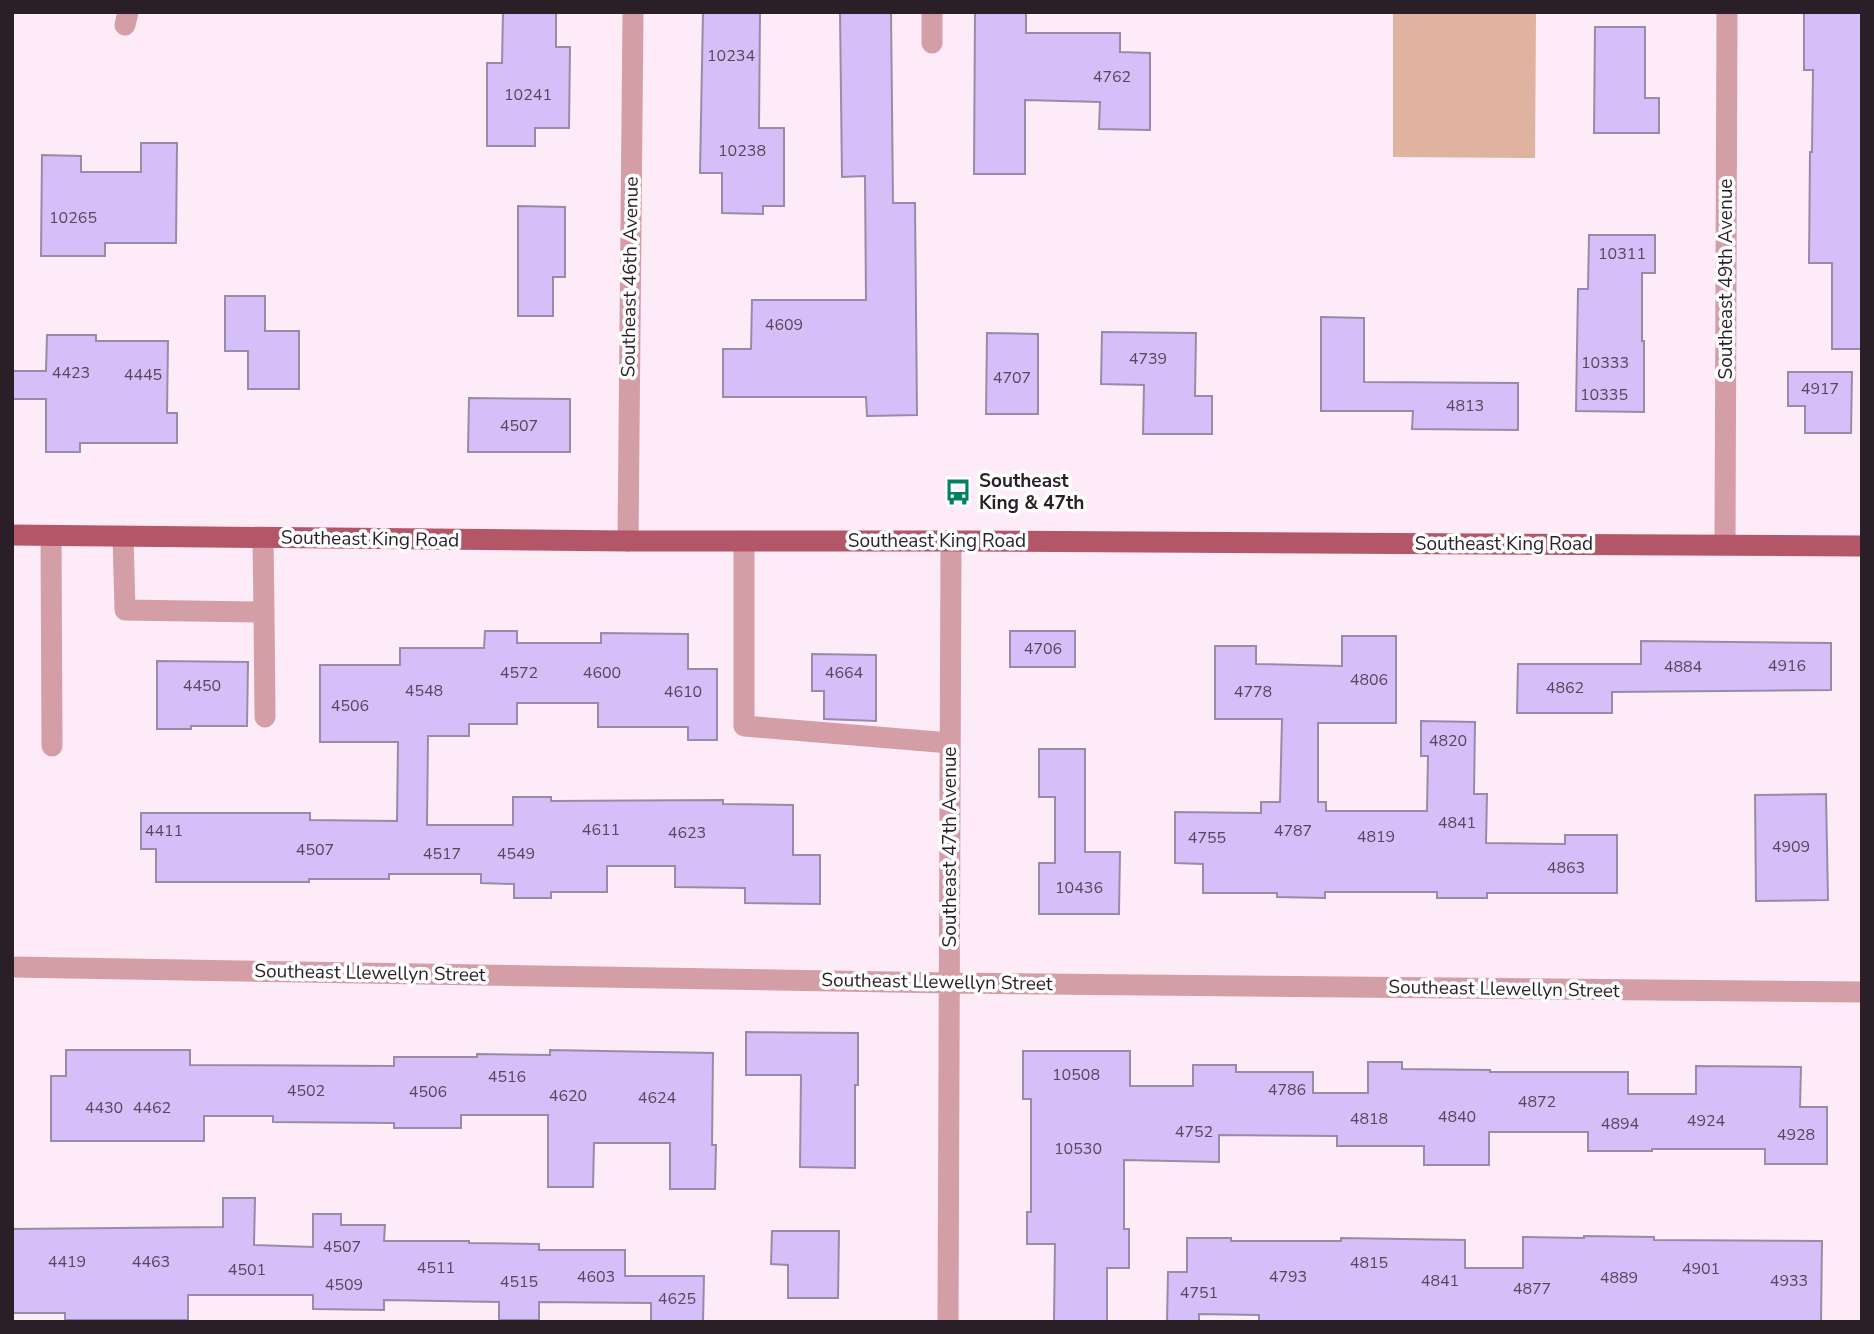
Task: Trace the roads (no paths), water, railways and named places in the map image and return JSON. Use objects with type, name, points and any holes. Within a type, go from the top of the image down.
[{"type":"main road","name":"Southeast King Road","points":[[12,535],[628,541],[1862,546]]},
{"type":"street","name":"Southeast 46th Avenue","points":[[628,541],[633,12]]},
{"type":"street","points":[[932,12],[932,43]]},
{"type":"street","name":"Southeast 49th Avenue","points":[[1725,545],[1727,12]]},
{"type":"street","points":[[51,536],[52,746]]},
{"type":"street","points":[[123,536],[125,610],[264,612]]},
{"type":"street","points":[[263,537],[265,717]]},
{"type":"street","points":[[744,541],[744,726],[950,743]]},
{"type":"street","name":"Southeast 47th Avenue","points":[[948,1322],[951,541]]},
{"type":"street","name":"Southeast Llewellyn Street","points":[[12,967],[949,983],[1862,992]]},
{"type":"place","name":"Southeast King & 47th","points":[[958,492]]}]
